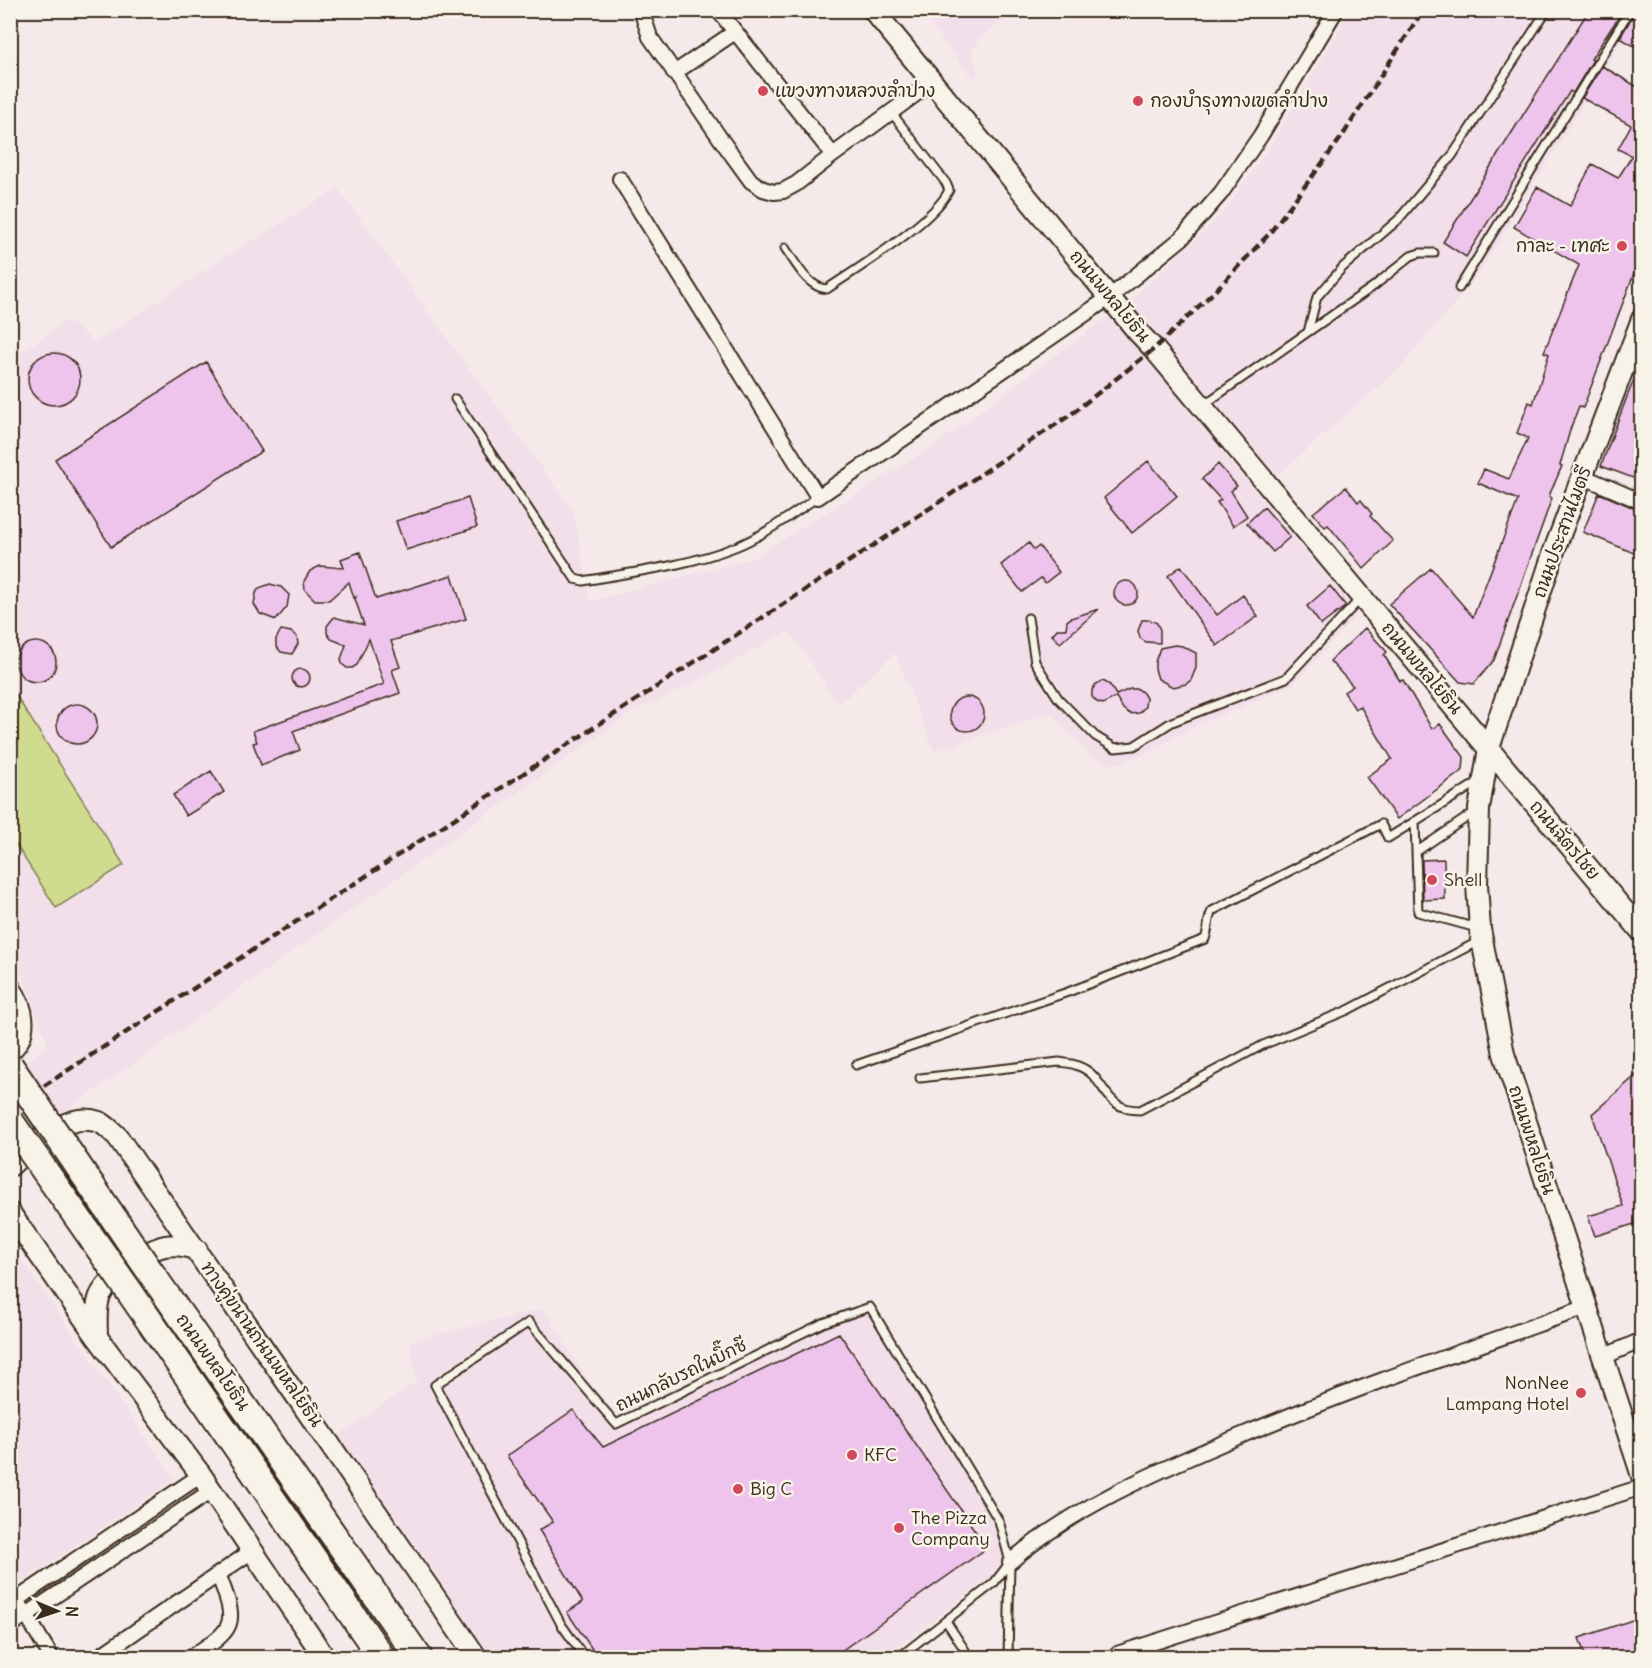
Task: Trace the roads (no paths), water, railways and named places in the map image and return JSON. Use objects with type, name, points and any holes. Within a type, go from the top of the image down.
[{"type":"highway","name":"ถนนพหลโยธิน","points":[[10,1066],[419,1658]]},
{"type":"highway","name":"ถนนพหลโยธิน","points":[[10,1121],[382,1658]]},
{"type":"main road","name":"ถนนพหลโยธิน","points":[[873,10],[1110,297],[1489,748],[1479,809],[1477,885],[1481,934],[1504,1054],[1641,1476]]},
{"type":"main road","name":"ถนนประสานไมตรี","points":[[1489,748],[1555,548],[1641,319]]},
{"type":"main road","name":"ถนนฉัตรไชย","points":[[1489,748],[1632,915],[1641,932]]},
{"type":"main road","points":[[10,988],[19,1000],[23,1025],[19,1043],[10,1050]]},
{"type":"main road","name":"ทางคู่ขนานถนนพหลโยธิน","points":[[10,1166],[42,1136],[76,1120],[100,1122],[117,1136],[477,1658]]},
{"type":"main road","points":[[10,1214],[206,1483],[325,1658]]},
{"type":"main road","points":[[98,1337],[97,1308],[100,1296],[106,1287],[153,1250],[174,1245],[197,1250]]},
{"type":"street","points":[[641,10],[650,37],[752,181],[763,189],[774,192],[783,191],[796,184],[932,82]]},
{"type":"street","points":[[718,10],[833,155]]},
{"type":"street","points":[[620,179],[818,497],[1110,297],[1182,238],[1221,193],[1261,135],[1336,10]]},
{"type":"street","points":[[674,73],[735,32]]},
{"type":"street","points":[[1582,476],[1641,502]]},
{"type":"street","points":[[1010,1562],[1030,1545],[1068,1521],[1146,1477],[1202,1452],[1311,1406],[1587,1307]]},
{"type":"street","points":[[1603,1357],[1641,1340]]},
{"type":"street","points":[[52,1658],[27,1615],[13,1599],[206,1483]]},
{"type":"street","points":[[10,1626],[206,1483]]},
{"type":"street","points":[[1117,1654],[1641,1487]]},
{"type":"street","points":[[97,1658],[252,1551]]},
{"type":"street","points":[[189,1658],[220,1639],[229,1628],[230,1602],[218,1574]]},
{"type":"lane","points":[[1308,332],[1317,297],[1342,268],[1398,220],[1452,156],[1547,10]]},
{"type":"lane","points":[[1459,288],[1630,10]]},
{"type":"lane","points":[[785,248],[804,275],[815,285],[827,289],[898,239],[930,214],[945,197],[949,190],[946,183],[891,112]]},
{"type":"lane","points":[[1202,406],[1374,286],[1411,256],[1420,253],[1434,254]]},
{"type":"lane","points":[[455,399],[575,579],[583,581],[693,561],[737,546],[771,528],[818,497]]},
{"type":"lane","points":[[1028,618],[1035,662],[1058,698],[1095,736],[1115,748],[1134,746],[1172,722],[1286,678],[1362,597]]},
{"type":"lane","points":[[856,1065],[1068,992],[1205,939],[1209,930],[1208,918],[1212,910],[1381,824],[1388,838],[1484,778]]},
{"type":"lane","points":[[1416,852],[1479,809]]},
{"type":"lane","points":[[1415,821],[1418,912],[1481,934]]},
{"type":"lane","points":[[920,1078],[1059,1062],[1078,1065],[1087,1071],[1120,1108],[1140,1110],[1263,1045],[1348,1010],[1481,934]]},
{"type":"lane","name":"ถนนกลับรถในบิ๊กซี","points":[[585,1658],[561,1624],[435,1386],[529,1322],[616,1424],[823,1323],[870,1307],[999,1521],[1010,1562]]},
{"type":"lane","points":[[898,1658],[994,1583],[1010,1562]]},
{"type":"lane","points":[[1008,1658],[1010,1562]]},
{"type":"lane","points":[[946,1621],[970,1658]]},
{"type":"railway","points":[[10,1108],[1070,415],[1154,349],[1214,292],[1269,234],[1341,138],[1423,10]]},
{"type":"place","name":"แขวงทางหลวงลำปาง","points":[[763,91]]},
{"type":"place","name":"กองบำรุงทางเขตลำปาง","points":[[1138,101]]},
{"type":"place","name":"กาละ - เทศะ","points":[[1622,246]]},
{"type":"place","name":"Shell","points":[[1432,880]]},
{"type":"place","name":"NonNee Lampang Hotel","points":[[1581,1393]]},
{"type":"place","name":"KFC","points":[[852,1455]]},
{"type":"place","name":"Big C","points":[[738,1489]]},
{"type":"place","name":"The Pizza Company","points":[[899,1528]]}]
